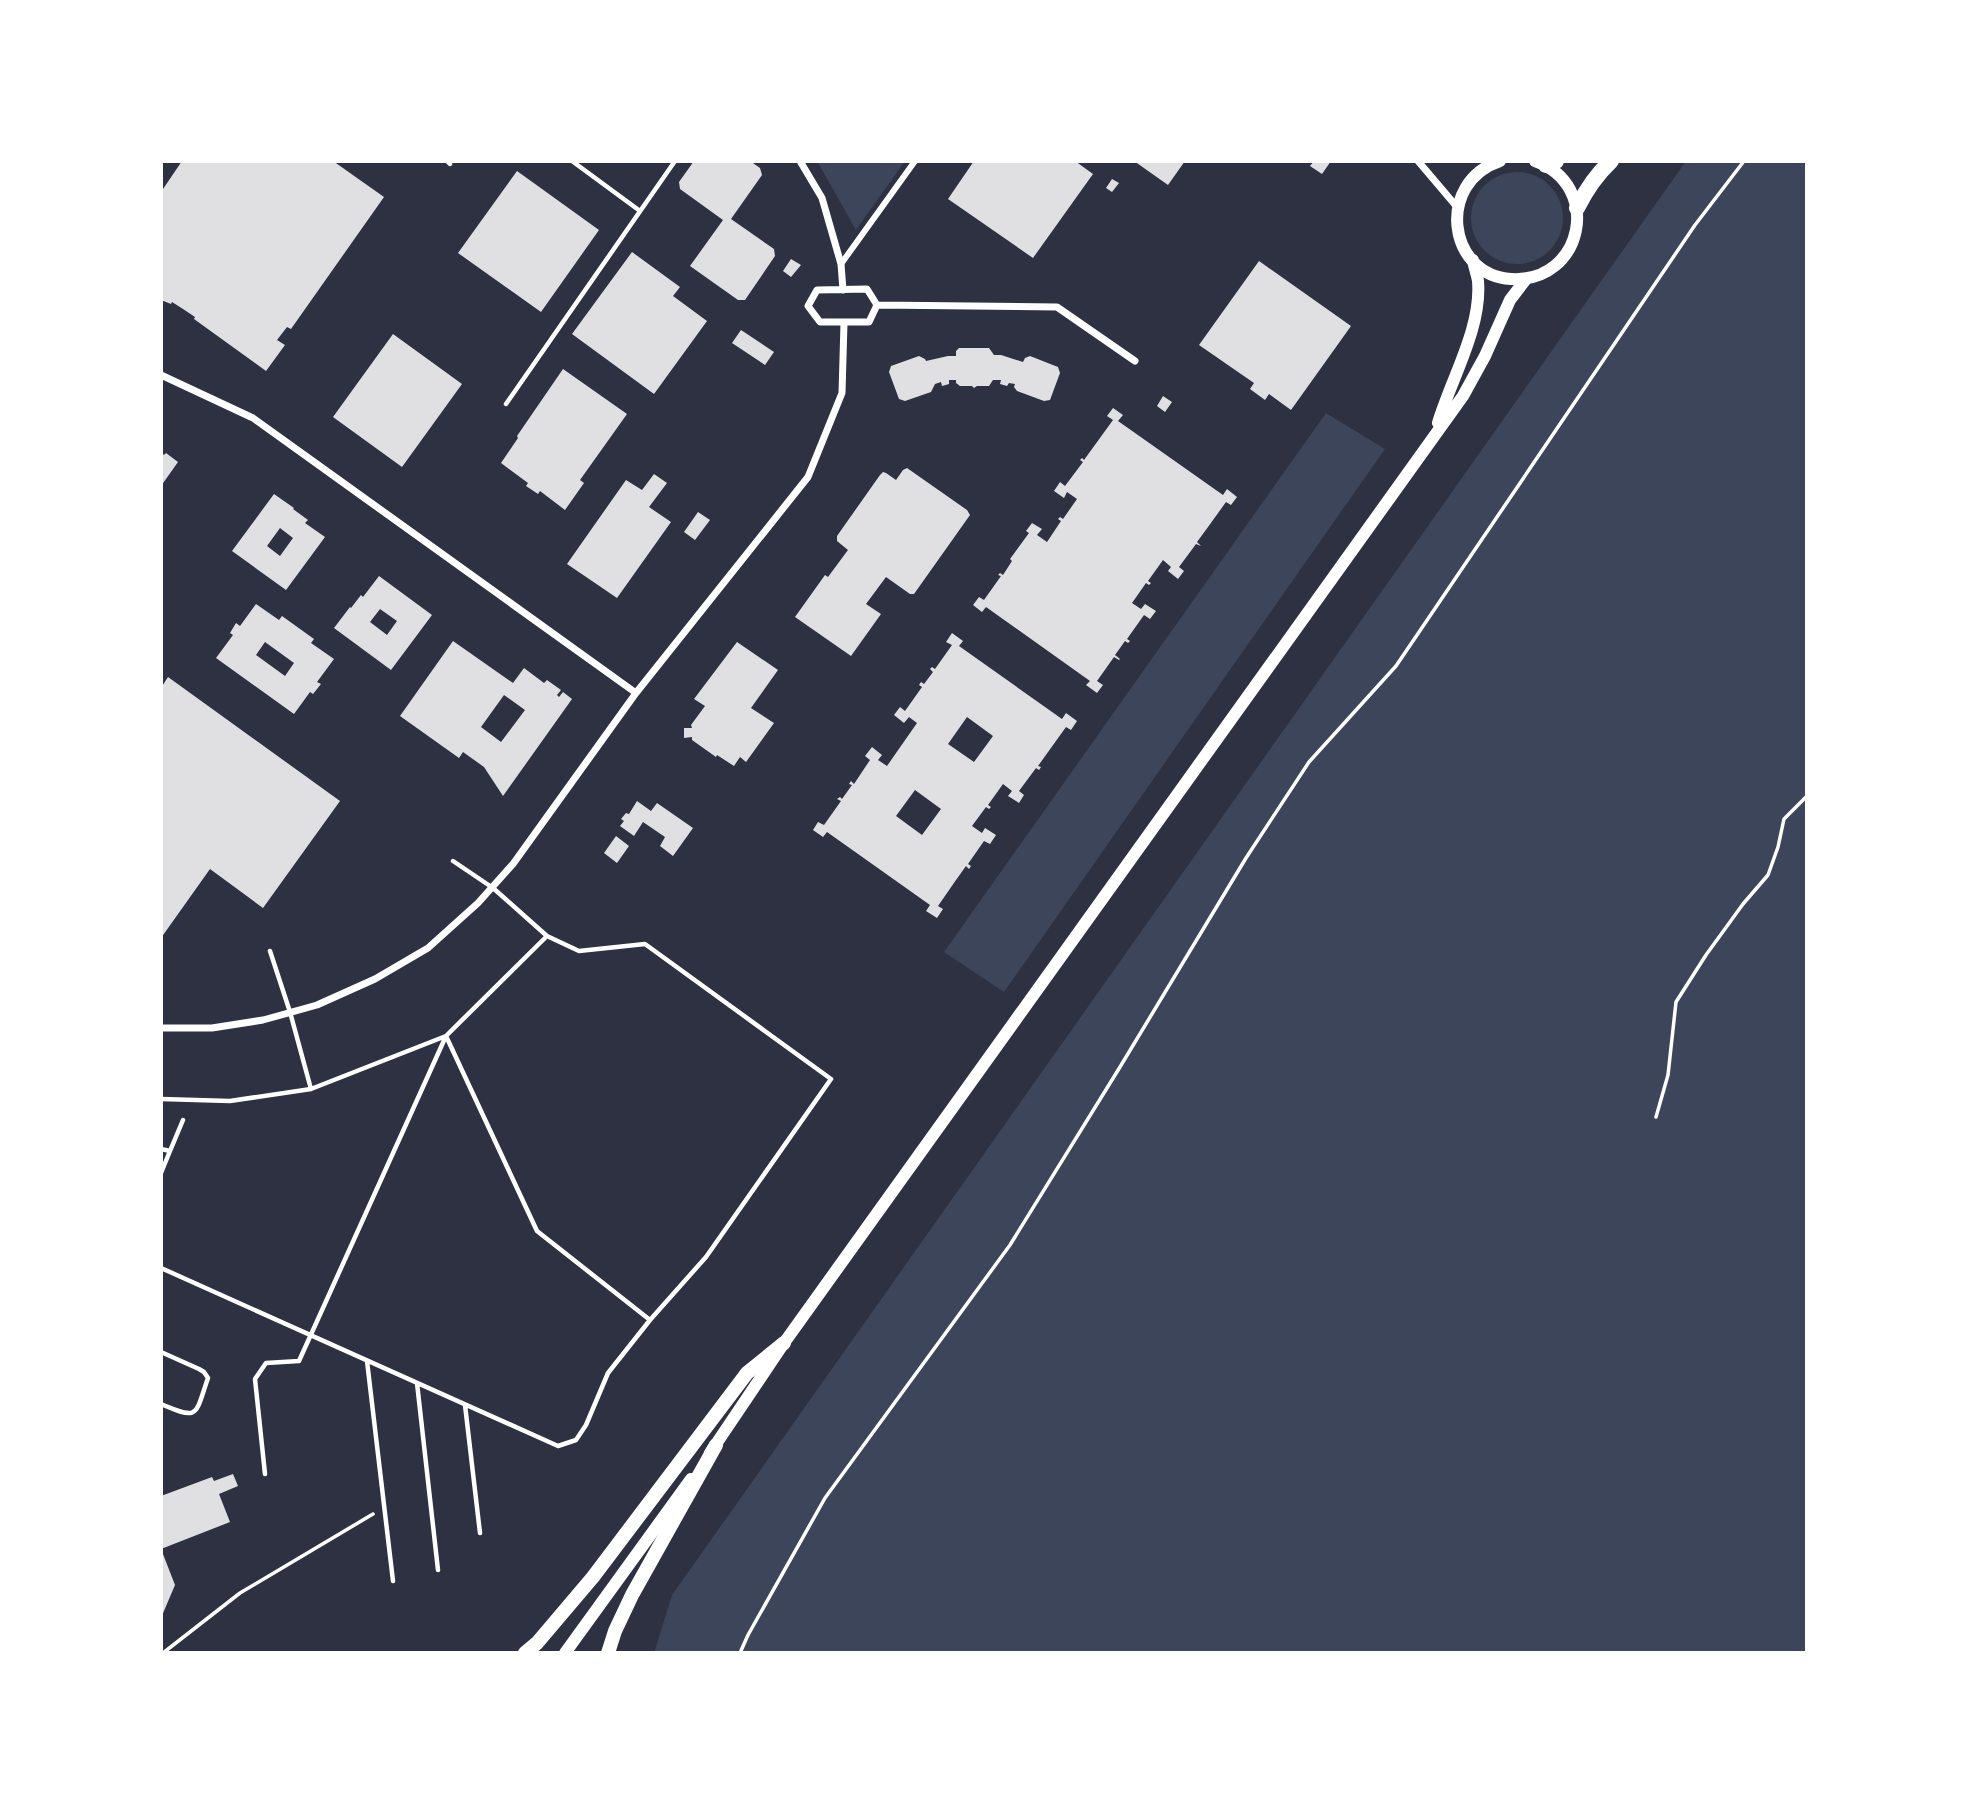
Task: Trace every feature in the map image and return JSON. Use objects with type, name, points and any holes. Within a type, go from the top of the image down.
[{"type":"highway","points":[[1577,208],[1587,188],[1611,161]]},
{"type":"main road","points":[[1490,162],[1474,175],[1463,189],[1457,207],[1457,228],[1464,248],[1478,265],[1492,274],[1509,279],[1526,279],[1542,274],[1555,266],[1574,240],[1578,224],[1572,191],[1546,162]]},
{"type":"main road","points":[[1434,434],[1474,324],[1478,280],[1473,259]]},
{"type":"main road","points":[[565,1653],[1463,396],[1485,356],[1510,300],[1526,279]]},
{"type":"main road","points":[[524,1653],[537,1643],[593,1577],[747,1373],[784,1343]]},
{"type":"main road","points":[[608,1653],[632,1595],[716,1445]]},
{"type":"street","points":[[800,161],[822,198],[841,264],[843,290]]},
{"type":"street","points":[[841,264],[915,161]]},
{"type":"street","points":[[1419,161],[1457,207]]},
{"type":"street","points":[[867,289],[877,305],[869,322],[844,323],[820,323],[808,306],[817,290],[867,289]]},
{"type":"street","points":[[877,305],[1057,307],[1135,360]]},
{"type":"street","points":[[161,1028],[212,1028],[263,1020],[317,1005],[375,979],[418,954],[493,888],[636,693],[808,477],[842,393],[844,323]]},
{"type":"street","points":[[161,375],[253,418],[636,693]]},
{"type":"lane","points":[[572,161],[640,211]]},
{"type":"lane","points":[[506,404],[675,161]]},
{"type":"lane","points":[[161,1268],[558,1446],[576,1440],[586,1425],[608,1373],[706,1256],[831,1079],[646,944],[579,951],[547,936],[493,888],[453,861]]},
{"type":"lane","points":[[265,1474],[255,1379],[266,1363],[299,1361],[446,1036],[547,936]]},
{"type":"lane","points":[[270,951],[311,1089]]},
{"type":"lane","points":[[161,1099],[230,1101],[311,1089],[446,1036]]},
{"type":"lane","points":[[446,1036],[537,1231],[650,1320]]},
{"type":"lane","points":[[161,1173],[183,1120]]},
{"type":"lane","points":[[161,1149],[170,1151]]},
{"type":"lane","points":[[161,1352],[199,1369],[208,1378],[197,1410],[190,1414],[183,1414],[161,1404]]},
{"type":"lane","points":[[367,1360],[393,1581]]},
{"type":"lane","points":[[417,1382],[438,1570]]},
{"type":"lane","points":[[465,1405],[480,1533]]},
{"type":"path","points":[[740,1653],[748,1634],[825,1498],[1010,1245],[1246,858],[1309,762],[1396,666],[1695,225],[1744,161]]},
{"type":"path","points":[[1656,1117],[1668,1075],[1676,1002],[1706,955],[1768,875],[1784,819],[1807,796]]},
{"type":"path","points":[[163,1653],[240,1593],[384,1508]]},
{"type":"shaded area","points":[[817,161],[905,161],[856,230]]},
{"type":"shaded area","points":[[1686,161],[1807,161],[1807,1653],[654,1653],[672,1595]]},
{"type":"shaded area","points":[[1517,172],[1535,175],[1550,185],[1560,200],[1563,218],[1560,236],[1550,251],[1535,261],[1517,264],[1499,261],[1484,251],[1474,236],[1471,218],[1474,200],[1484,185],[1499,175]]},
{"type":"shaded area","points":[[1326,413],[1385,449],[1004,992],[944,952]]},
{"type":"building","points":[[182,161],[333,161],[384,197],[291,329],[287,327],[277,340],[285,345],[266,371],[194,319],[195,317],[172,302],[171,304],[161,300],[161,192]]},
{"type":"building","points":[[694,161],[750,161],[760,168],[762,175],[731,219],[774,249],[775,256],[745,300],[738,300],[690,266],[723,220],[680,189],[679,182]]},
{"type":"building","points":[[974,161],[1075,161],[1093,174],[1033,258],[948,199]]},
{"type":"building","points":[[1134,161],[1185,161],[1168,185]]},
{"type":"building","points":[[1314,161],[1331,161],[1322,174],[1310,166]]},
{"type":"building","points":[[517,171],[599,230],[541,312],[458,253]]},
{"type":"building","points":[[1112,179],[1119,183],[1112,192],[1106,188]]},
{"type":"building","points":[[632,252],[680,287],[673,296],[707,321],[654,394],[572,334]]},
{"type":"building","points":[[791,259],[801,265],[791,277],[783,271]]},
{"type":"building","points":[[1259,261],[1351,326],[1291,410],[1269,394],[1265,400],[1250,389],[1254,383],[1199,345]]},
{"type":"building","points":[[741,330],[774,352],[765,365],[732,343]]},
{"type":"building","points":[[393,334],[462,384],[402,467],[333,417]]},
{"type":"building","points":[[959,348],[989,348],[994,355],[1023,362],[1030,356],[1058,367],[1060,373],[1050,400],[1044,401],[1017,391],[1015,384],[1000,384],[1001,380],[993,380],[989,386],[974,388],[960,386],[956,380],[949,380],[949,384],[942,386],[941,382],[935,384],[931,392],[905,401],[899,399],[889,372],[891,366],[919,356],[926,361],[956,356]]},
{"type":"building","points":[[563,369],[627,414],[580,480],[584,483],[565,510],[540,491],[538,494],[526,486],[528,483],[501,463]]},
{"type":"building","points":[[1163,396],[1172,402],[1165,412],[1157,406]]},
{"type":"building","points":[[1113,408],[1123,415],[1118,421],[1223,495],[1227,489],[1237,497],[1231,505],[1226,502],[1197,542],[1201,546],[1196,544],[1179,567],[1184,571],[1178,579],[1168,571],[1171,567],[1163,560],[1148,581],[1151,583],[1146,583],[1132,603],[1141,609],[1145,604],[1156,611],[1150,619],[1144,615],[1127,639],[1130,641],[1125,641],[1115,655],[1120,659],[1114,657],[1097,681],[1103,685],[1097,693],[1086,685],[1090,681],[986,607],[982,612],[973,605],[979,597],[984,600],[1001,576],[998,575],[1003,575],[1012,561],[1010,559],[1029,533],[1026,531],[1032,523],[1042,529],[1037,535],[1047,542],[1061,521],[1058,519],[1063,519],[1077,499],[1067,492],[1064,498],[1054,491],[1060,482],[1065,486],[1083,462],[1080,460],[1084,460],[1113,420],[1107,416]]},
{"type":"building","points":[[161,452],[178,462],[161,486]]},
{"type":"building","points":[[907,468],[967,510],[970,515],[914,594],[886,577],[866,604],[881,614],[851,656],[795,617],[825,575],[828,577],[848,550],[837,541],[837,536],[880,475],[883,472],[896,480]]},
{"type":"building","points":[[654,474],[667,483],[649,507],[671,522],[617,598],[567,564],[626,480],[642,490]]},
{"type":"building","points":[[274,494],[308,520],[305,523],[325,537],[286,590],[232,551]],"holes":[[[280,528],[293,538],[280,556],[267,546]]]},
{"type":"building","points":[[698,512],[710,520],[695,540],[684,532]]},
{"type":"building","points":[[379,576],[432,615],[391,670],[334,628],[361,595],[363,597]],"holes":[[[380,609],[397,621],[387,635],[370,622]]]},
{"type":"building","points":[[256,604],[279,620],[282,616],[314,639],[311,643],[334,659],[317,682],[321,684],[313,694],[310,692],[294,714],[216,658],[233,635],[230,633],[236,623],[240,626]],"holes":[[[265,642],[294,663],[285,676],[256,655]]]},
{"type":"building","points":[[952,633],[963,641],[959,646],[1062,719],[1066,713],[1077,721],[1071,730],[1066,727],[1038,766],[1041,767],[1039,770],[1036,768],[1019,791],[1024,795],[1019,803],[1008,796],[1012,791],[1003,784],[988,805],[991,807],[986,807],[972,826],[982,833],[985,828],[996,835],[990,844],[984,841],[968,864],[971,866],[969,869],[966,866],[956,880],[938,906],[943,909],[937,918],[926,911],[930,905],[827,832],[823,837],[813,830],[818,822],[824,825],[841,801],[837,799],[842,799],[852,785],[849,784],[851,781],[854,784],[870,760],[865,756],[872,747],[882,755],[878,760],[887,766],[917,723],[909,717],[904,723],[894,715],[900,707],[905,711],[922,687],[919,685],[921,682],[924,684],[933,672],[930,669],[935,669],[952,645],[946,642]],"holes":[[[967,717],[993,736],[974,762],[948,744]],[[915,790],[941,809],[922,835],[896,816]]]},
{"type":"building","points":[[453,641],[513,683],[524,668],[544,683],[547,680],[561,690],[557,695],[559,697],[563,692],[572,699],[503,796],[484,767],[463,752],[459,758],[400,716]],"holes":[[[504,695],[525,710],[501,742],[481,727]]]},
{"type":"building","points":[[737,642],[778,670],[751,708],[774,723],[746,762],[740,757],[734,766],[717,755],[716,757],[692,740],[692,737],[684,738],[684,728],[692,728],[691,725],[705,706],[694,699]]},
{"type":"building","points":[[168,677],[340,801],[263,908],[210,869],[161,938],[161,688]]},
{"type":"building","points":[[637,801],[651,811],[657,803],[693,828],[673,856],[660,846],[665,837],[643,822],[634,836],[620,826],[624,821],[621,819],[626,813],[629,814]]},
{"type":"building","points":[[616,836],[629,846],[617,863],[604,853]]},
{"type":"building","points":[[233,1474],[238,1486],[219,1494],[230,1522],[161,1549],[161,1496],[212,1477],[214,1481]]},
{"type":"building","points":[[161,1549],[175,1585],[161,1618]]}]
